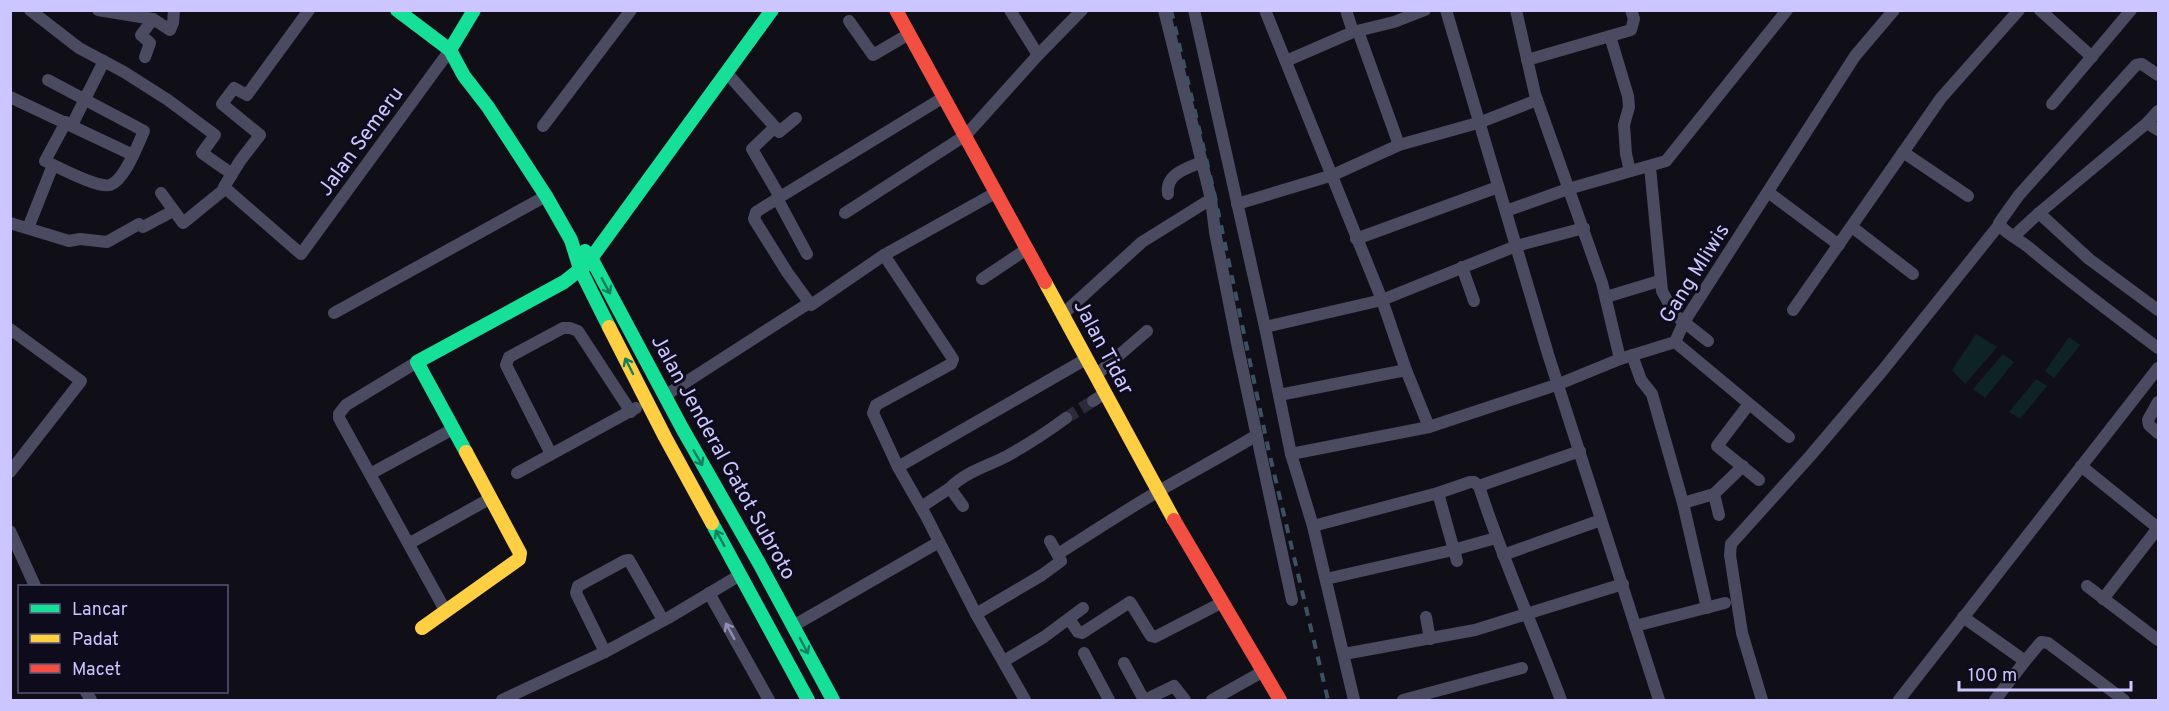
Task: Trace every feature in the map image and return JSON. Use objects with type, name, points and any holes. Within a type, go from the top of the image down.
[{"type":"street","points":[[30,10],[79,48],[168,100],[215,135],[202,153],[232,174]]},
{"type":"street","points":[[98,10],[153,19],[170,30],[174,10]]},
{"type":"street","points":[[161,193],[183,223],[226,188],[232,174],[260,135],[222,104],[234,88],[247,95],[309,10]]},
{"type":"street","points":[[397,10],[450,50],[474,10]]},
{"type":"street","points":[[543,126],[631,10]]},
{"type":"street","points":[[445,610],[339,418],[339,414],[346,405],[417,362],[564,282],[592,259],[772,10]]},
{"type":"street","name":"Jalan Tidar","points":[[896,10],[1063,314],[1095,376],[1099,397],[1280,700]]},
{"type":"street","points":[[1010,10],[1038,55]]},
{"type":"street","points":[[845,213],[966,135],[1082,10]]},
{"type":"street","points":[[1164,10],[1211,199],[1215,232],[1292,600]]},
{"type":"street","points":[[1194,10],[1291,454],[1313,526],[1354,700]]},
{"type":"street","points":[[1265,10],[1333,175],[1429,427]]},
{"type":"street","points":[[1346,10],[1399,145]]},
{"type":"street","points":[[1286,61],[1392,16],[1425,10]]},
{"type":"street","points":[[1446,10],[1548,354],[1659,700]]},
{"type":"street","points":[[1516,10],[1537,100],[1584,228],[1626,357],[1652,394],[1683,503],[1707,608]]},
{"type":"street","points":[[1527,60],[1631,30],[1634,19],[1631,10]]},
{"type":"street","points":[[1506,211],[1568,189],[1659,165],[1671,157],[1786,10]]},
{"type":"street","name":"Gang Mliwis","points":[[1291,454],[1429,427],[1559,384],[1626,357],[1674,342],[1684,322],[1855,57],[1894,10]]},
{"type":"street","points":[[1793,310],[1941,98],[2019,10]]},
{"type":"street","points":[[2040,10],[2092,57]]},
{"type":"street","points":[[2052,104],[2131,10]]},
{"type":"street","points":[[145,57],[150,44],[141,35],[153,19]]},
{"type":"street","points":[[849,21],[873,55],[909,34]]},
{"type":"street","points":[[1610,36],[1628,96],[1629,107],[1624,125],[1630,171]]},
{"type":"street","name":"Jalan Jenderal Gatot Subroto","points":[[450,50],[464,76],[488,107],[546,196],[571,240],[580,269],[665,437],[808,700]]},
{"type":"street","name":"Jalan Semeru","points":[[226,188],[301,254],[450,50]]},
{"type":"street","points":[[48,80],[83,99],[144,131],[133,155],[117,179],[107,186],[45,162],[69,124],[83,99],[104,61]]},
{"type":"street","points":[[1762,700],[1742,633],[1730,555],[1731,544],[1811,455],[1926,318],[2000,225],[2000,219],[2019,195],[2136,66],[2142,64],[2158,75]]},
{"type":"street","points":[[726,72],[779,132],[796,118]]},
{"type":"street","points":[[10,97],[133,155]]},
{"type":"street","points":[[809,303],[754,219],[756,212],[944,97]]},
{"type":"street","points":[[1237,204],[1333,175],[1399,145],[1481,122],[1537,100]]},
{"type":"street","points":[[2014,236],[2147,123],[2158,111]]},
{"type":"street","points":[[2147,123],[2158,130]]},
{"type":"street","points":[[775,127],[752,149],[807,254]]},
{"type":"street","points":[[1904,152],[1968,196]]},
{"type":"street","points":[[1168,194],[1167,186],[1176,174],[1202,162]]},
{"type":"street","points":[[28,228],[53,165]]},
{"type":"street","points":[[1650,167],[1659,280],[1668,304],[1684,322],[1708,341]]},
{"type":"street","points":[[1356,239],[1498,187]]},
{"type":"street","points":[[666,395],[809,303],[812,305],[884,255],[997,192]]},
{"type":"street","points":[[1768,192],[1839,245]]},
{"type":"street","points":[[334,313],[546,196]]},
{"type":"street","points":[[1063,314],[1142,242],[1211,199]]},
{"type":"street","points":[[10,223],[76,240],[107,242],[139,224],[143,227],[173,211]]},
{"type":"street","points":[[2039,213],[2089,259],[2158,310]]},
{"type":"street","points":[[2000,225],[2082,292],[2158,348]]},
{"type":"street","points":[[1852,227],[1913,274]]},
{"type":"street","points":[[1265,327],[1382,300],[1516,246],[1584,228]]},
{"type":"street","name":"Jalan Jenderal Gatot Subroto","points":[[571,240],[592,259],[682,428],[794,626],[833,700]]},
{"type":"street","points":[[982,279],[1027,249]]},
{"type":"street","points":[[884,255],[952,359],[951,364],[881,401],[873,412],[898,467],[976,614],[1025,700]]},
{"type":"street","points":[[1462,267],[1474,301]]},
{"type":"street","points":[[1606,297],[1659,280]]},
{"type":"street","points":[[551,454],[506,365],[509,357],[563,328],[578,331],[631,412]]},
{"type":"street","points":[[10,329],[81,381],[10,472]]},
{"type":"street","points":[[1095,376],[1148,331]]},
{"type":"street","points":[[1674,342],[1789,437]]},
{"type":"street","points":[[898,467],[1086,358]]},
{"type":"street","points":[[417,362],[518,547],[519,559],[422,628]]},
{"type":"street","points":[[1899,700],[2158,368]]},
{"type":"street","points":[[1279,395],[1406,370]]},
{"type":"street","points":[[517,473],[648,401]]},
{"type":"street","points":[[2158,402],[2148,420],[2149,425],[2158,433]]},
{"type":"street","points":[[1749,404],[1717,446],[1759,480]]},
{"type":"street","points":[[921,507],[968,474],[1007,456],[1066,418]]},
{"type":"street","points":[[370,474],[453,429]]},
{"type":"street","points":[[1058,554],[1157,492],[1257,435]]},
{"type":"street","points":[[1479,486],[1580,451]]},
{"type":"street","points":[[1683,503],[1714,494],[1743,466]]},
{"type":"street","points":[[2081,466],[2158,528],[2103,599]]},
{"type":"street","points":[[1313,526],[1474,482],[1479,486],[1496,538],[1561,700]]},
{"type":"street","points":[[950,488],[963,506]]},
{"type":"street","points":[[1438,493],[1455,556]]},
{"type":"street","points":[[1714,494],[1719,514]]},
{"type":"street","points":[[410,543],[491,498]]},
{"type":"street","points":[[1503,555],[1601,520]]},
{"type":"street","points":[[10,531],[35,585]]},
{"type":"street","points":[[1326,579],[1455,556],[1496,538]]},
{"type":"street","points":[[976,614],[1059,563],[1061,559],[1050,541]]},
{"type":"street","points":[[794,626],[939,542]]},
{"type":"street","points":[[605,652],[576,593],[578,586],[629,560],[663,620]]},
{"type":"street","points":[[502,700],[605,652],[759,563]]},
{"type":"street","points":[[1344,654],[1430,639],[1501,623],[1623,584]]},
{"type":"street","points":[[2086,586],[2158,640]]},
{"type":"street","points":[[709,593],[769,700]]},
{"type":"street","points":[[1069,619],[1078,632],[1082,633],[1130,602],[1151,636],[1155,637],[1221,603]]},
{"type":"street","points":[[1635,626],[1725,603]]},
{"type":"street","points":[[1004,661],[1083,608]]},
{"type":"street","points":[[1426,617],[1430,639]]},
{"type":"street","points":[[1964,617],[2025,661]]},
{"type":"street","points":[[1995,700],[2038,644],[2046,642],[2124,700]]},
{"type":"street","points":[[1084,653],[1109,700]]},
{"type":"street","points":[[1124,663],[1144,700],[1174,686],[1185,700]]},
{"type":"street","points":[[1403,700],[1522,668]]},
{"type":"street","points":[[1212,700],[1262,672]]},
{"type":"green space","points":[[1976,334],[1997,347],[1965,384],[1952,370]]},
{"type":"green space","points":[[2069,337],[2080,345],[2054,378],[2045,371]]},
{"type":"green space","points":[[2003,354],[2014,362],[1985,398],[1973,389]]},
{"type":"green space","points":[[2036,379],[2047,386],[2020,419],[2009,412]]},
{"type":"tunnel","points":[[1066,418],[1093,401]]},
{"type":"railway","points":[[1171,10],[1214,192],[1269,452],[1328,700]]},
{"type":"traffic: fast","points":[[397,10],[450,50],[464,76],[488,107],[546,196],[571,240],[580,269],[609,327]]},
{"type":"traffic: fast","points":[[450,50],[474,10]]},
{"type":"traffic: fast","points":[[466,452],[417,362],[564,282],[587,264],[772,10]]},
{"type":"traffic: fast","points":[[585,251],[589,254],[682,428],[833,700]]},
{"type":"traffic: fast","points":[[712,523],[808,700]]},
{"type":"traffic: slow","points":[[1045,282],[1174,520]]},
{"type":"traffic: slow","points":[[609,327],[712,523]]},
{"type":"traffic: slow","points":[[422,628],[519,559],[520,553],[466,452]]},
{"type":"traffic: jam","points":[[896,10],[1045,282]]},
{"type":"traffic: jam","points":[[1174,520],[1280,700]]}]
